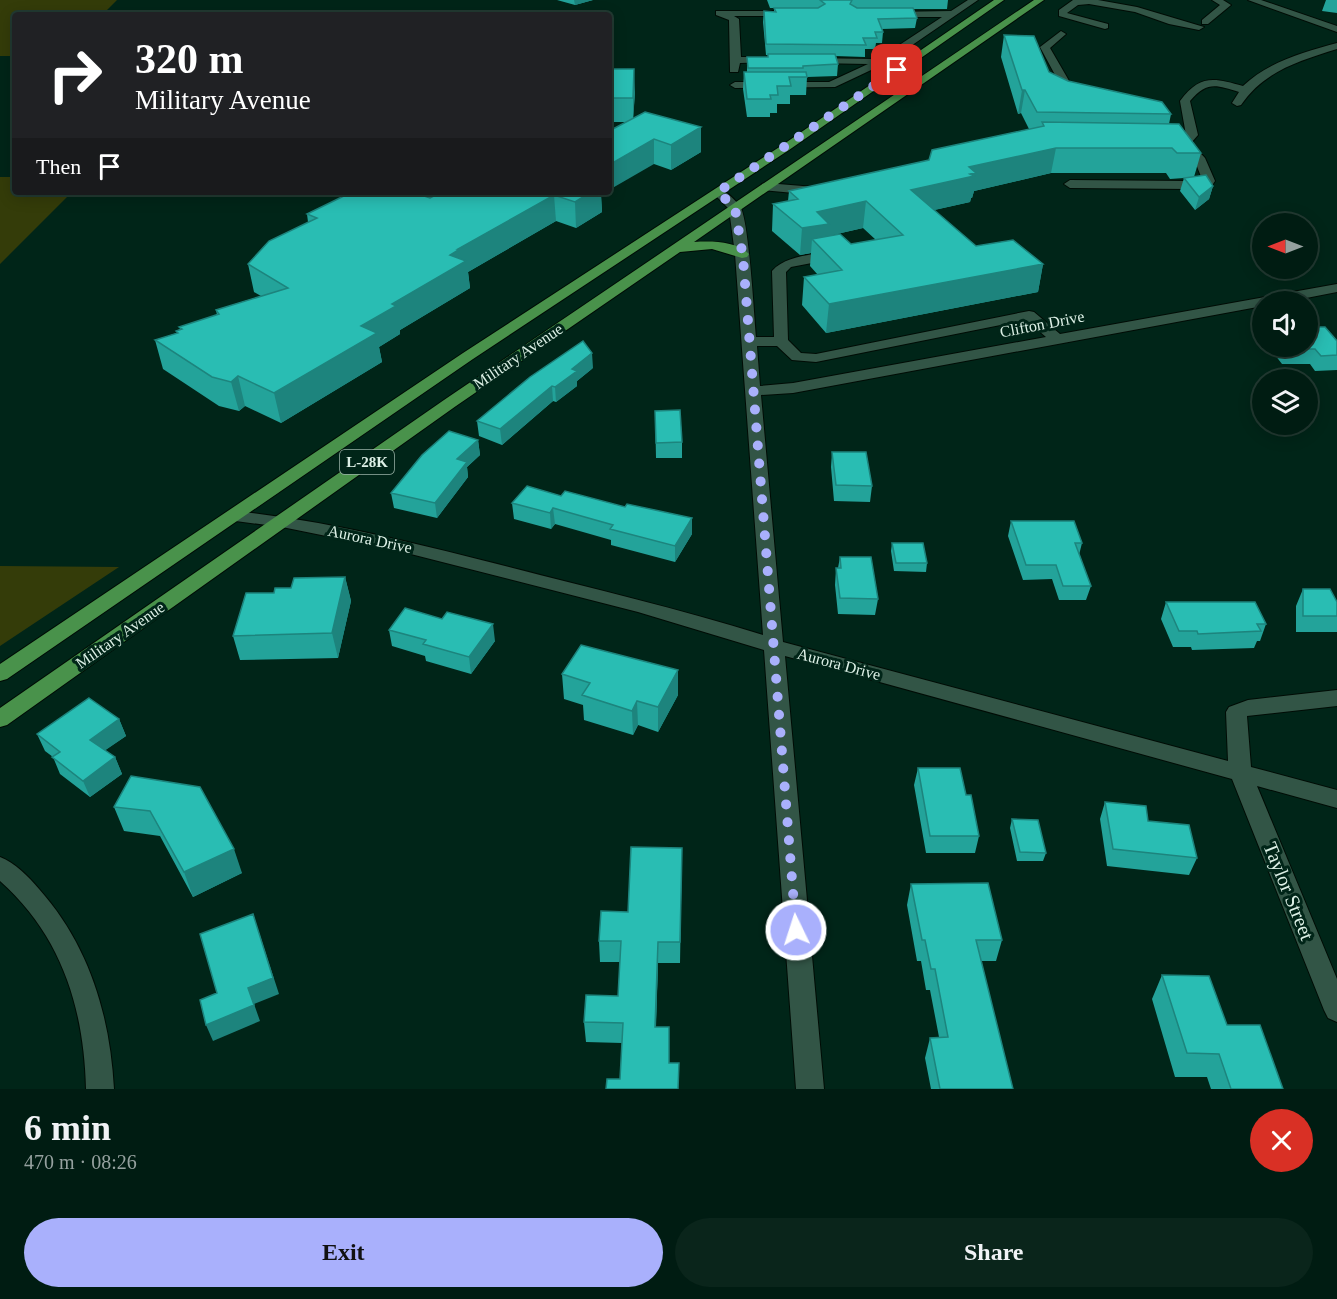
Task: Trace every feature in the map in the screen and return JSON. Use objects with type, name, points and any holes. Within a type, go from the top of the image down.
[{"type":"main road","name":"Military Avenue","points":[[0,675],[468,356],[718,192],[1000,0]]},
{"type":"main road","name":"Military Avenue","points":[[0,719],[675,249],[1040,0]]},
{"type":"main road","points":[[675,249],[706,245],[728,248],[742,254]]},
{"type":"street","points":[[718,0],[719,13]]},
{"type":"street","points":[[719,13],[734,20],[735,90],[831,86],[882,61],[974,0]]},
{"type":"street","points":[[1105,26],[1069,18],[1062,12],[1076,2],[1089,1],[1137,10],[1172,22],[1202,24],[1226,5],[1216,0]]},
{"type":"street","points":[[1252,0],[1337,29]]},
{"type":"street","points":[[719,13],[795,14]]},
{"type":"street","points":[[878,14],[954,14]]},
{"type":"street","points":[[1061,34],[1045,47],[1072,98],[1083,100]]},
{"type":"street","points":[[1237,103],[1244,90],[1281,64],[1337,46]]},
{"type":"street","points":[[736,60],[781,60]]},
{"type":"street","points":[[803,60],[882,61]]},
{"type":"street","points":[[1149,144],[1172,144],[1192,135],[1185,121],[1185,101],[1195,87],[1213,77],[1244,90]]},
{"type":"street","points":[[1070,184],[1189,185],[1209,181],[1199,158],[1183,141]]},
{"type":"street","points":[[766,187],[801,192],[831,188]]},
{"type":"street","points":[[718,192],[735,208],[742,254],[810,1089]]},
{"type":"street","points":[[845,253],[787,264],[779,270],[782,341],[797,357],[816,358],[1029,315],[1057,339]]},
{"type":"street","name":"Clifton Drive","points":[[753,391],[793,388],[1336,289]]},
{"type":"street","points":[[749,342],[782,341]]},
{"type":"street","name":"Aurora Drive","points":[[234,516],[282,521],[418,550],[638,606],[774,646],[1337,799]]},
{"type":"street","name":"Taylor Street","points":[[1337,698],[1248,708],[1236,712],[1240,772],[1337,1010]]},
{"type":"street","points":[[0,867],[32,895],[58,929],[72,956],[87,993],[95,1029],[100,1089]]},
{"type":"green space","points":[[0,0],[117,0],[105,12],[12,12],[12,56],[0,56]]},
{"type":"green space","points":[[0,177],[12,177],[12,195],[69,195],[0,264]]},
{"type":"green space","points":[[0,566],[119,567],[0,646]]},
{"type":"building","points":[[820,0],[852,0],[850,4],[857,8],[913,8],[917,18],[878,19],[883,32],[875,32],[877,38],[863,38],[866,45],[766,44],[764,11],[776,12],[774,8],[818,8],[825,4]]},
{"type":"building","points":[[1004,35],[1034,36],[1049,72],[1068,81],[1162,102],[1171,114],[1037,112],[1025,90],[1022,90]]},
{"type":"building","points":[[768,54],[835,54],[838,64],[803,66],[803,68],[748,68],[747,57],[768,57]]},
{"type":"building","points":[[612,69],[634,69],[633,98],[612,98]]},
{"type":"building","points":[[744,72],[806,72],[807,77],[789,77],[791,86],[777,86],[778,95],[770,95],[771,99],[747,99]]},
{"type":"building","points":[[645,112],[701,127],[671,145],[654,139],[612,163],[612,129]]},
{"type":"building","points":[[1042,122],[1179,124],[1201,153],[1177,153],[1172,148],[1056,148],[969,167],[976,173],[970,174],[974,176],[911,190],[976,246],[1013,240],[1043,264],[829,304],[804,277],[842,270],[812,239],[840,234],[851,244],[903,235],[866,201],[817,212],[829,224],[802,228],[773,204],[798,199],[789,191],[929,160],[932,150],[1044,126]]},
{"type":"building","points":[[1206,175],[1213,186],[1199,197],[1184,178]]},
{"type":"building","points":[[346,195],[421,195],[430,198],[436,195],[554,195],[458,249],[460,249],[450,255],[466,261],[392,304],[396,306],[361,326],[377,333],[274,393],[238,376],[231,382],[212,377],[155,340],[178,333],[176,331],[182,329],[179,327],[219,314],[216,310],[288,288],[248,264],[269,241],[317,218],[307,214]]},
{"type":"building","points":[[554,195],[586,195],[575,202]]},
{"type":"building","points":[[1318,327],[1325,327],[1337,341],[1337,355],[1321,356],[1318,352]]},
{"type":"building","points":[[583,341],[592,353],[572,369],[577,371],[555,387],[552,386],[500,429],[477,421],[530,377]]},
{"type":"building","points":[[680,410],[682,442],[656,443],[655,411]]},
{"type":"building","points":[[449,431],[478,440],[457,459],[467,462],[435,503],[391,493],[422,455]]},
{"type":"building","points":[[832,452],[866,452],[872,486],[836,485]]},
{"type":"building","points":[[527,486],[561,496],[565,491],[625,507],[627,504],[692,518],[675,546],[610,529],[613,525],[553,508],[550,513],[512,503]]},
{"type":"building","points":[[1011,521],[1074,521],[1082,543],[1075,543],[1091,586],[1063,586],[1056,565],[1026,565]]},
{"type":"building","points":[[892,543],[923,543],[927,563],[896,563]]},
{"type":"building","points":[[840,557],[871,557],[878,599],[840,598],[836,568],[841,568]]},
{"type":"building","points":[[345,577],[332,633],[233,636],[246,593],[274,593],[275,588],[291,588],[294,578]]},
{"type":"building","points":[[1303,589],[1330,589],[1337,602],[1337,616],[1303,616]]},
{"type":"building","points":[[1166,602],[1255,602],[1266,624],[1257,624],[1261,631],[1198,634],[1197,631],[1179,631]]},
{"type":"building","points":[[405,608],[442,619],[447,612],[493,624],[469,657],[423,644],[426,640],[389,630]]},
{"type":"building","points":[[581,645],[678,670],[658,707],[637,701],[632,711],[582,695],[590,683],[562,674]]},
{"type":"building","points":[[89,698],[119,719],[90,740],[115,757],[83,781],[52,757],[60,752],[37,734]]},
{"type":"building","points":[[918,768],[960,768],[966,795],[971,795],[979,836],[930,836]]},
{"type":"building","points":[[131,776],[200,787],[234,849],[184,872],[150,811],[114,807]]},
{"type":"building","points":[[1105,802],[1146,806],[1148,821],[1189,825],[1197,858],[1113,849]]},
{"type":"building","points":[[1012,819],[1038,820],[1046,853],[1020,852]]},
{"type":"building","points":[[631,847],[682,848],[680,942],[658,942],[655,1027],[669,1027],[669,1063],[679,1063],[678,1089],[606,1089],[607,1079],[620,1079],[623,1023],[584,1022],[586,995],[618,996],[621,941],[599,941],[601,911],[628,912]]},
{"type":"building","points":[[988,883],[1002,940],[976,940],[1013,1089],[940,1089],[930,1038],[948,1037],[935,969],[931,969],[925,940],[922,940],[911,884]]},
{"type":"building","points":[[253,914],[273,978],[248,988],[254,1005],[206,1025],[200,1000],[217,993],[200,934]]},
{"type":"building","points":[[1162,975],[1209,976],[1227,1025],[1260,1025],[1283,1089],[1231,1089],[1219,1054],[1187,1053]]},
{"type":"route","points":[[796,930],[743,258],[735,208],[718,192],[897,70]]}]
